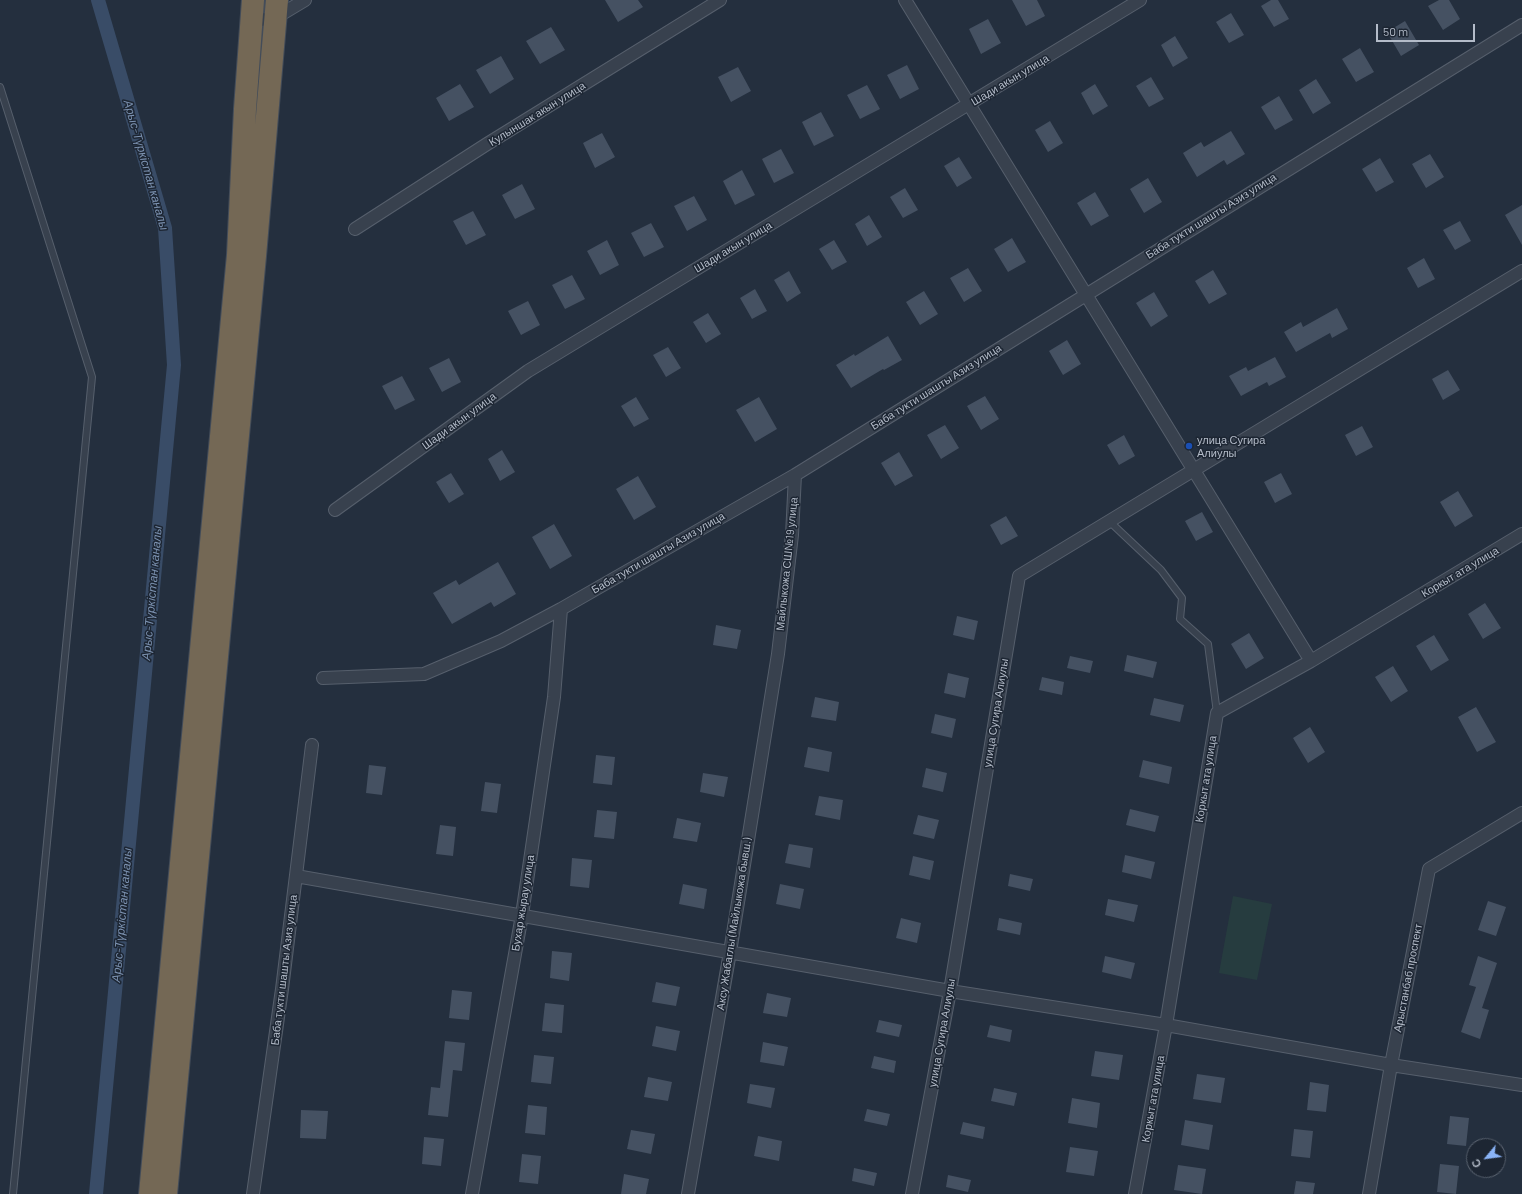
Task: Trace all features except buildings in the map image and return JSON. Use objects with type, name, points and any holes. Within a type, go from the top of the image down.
[{"type":"highway","points":[[166,1194],[254,264],[276,9]]},
{"type":"highway","points":[[150,1194],[237,263],[252,11]]},
{"type":"highway","points":[[245,109],[267,111]]},
{"type":"street","points":[[252,11],[276,9],[305,0]]},
{"type":"street","name":"Кулыншак акын улица","points":[[355,229],[487,144],[720,0]]},
{"type":"street","points":[[905,0],[1312,661]]},
{"type":"street","name":"Шади акын улица","points":[[335,510],[528,371],[1140,0]]},
{"type":"street","name":"Баба тукти шашты Азиз улица","points":[[323,678],[424,674],[501,642],[795,475],[1522,25]]},
{"type":"street","name":"улица Сугира Алиулы","points":[[912,1194],[950,991],[1018,576],[1522,271]]},
{"type":"street","name":"Майлыкожа СШ№19 улица","points":[[778,654],[792,535],[795,475]]},
{"type":"street","name":"Коркыт ата улица","points":[[1135,1194],[1166,1025],[1217,712],[1312,661],[1522,534]]},
{"type":"street","name":"Бухар жырау улица","points":[[472,1194],[522,915],[554,697],[561,609]]},
{"type":"street","name":"Аксу Жабаглы (Майлыкожа бывш.)","points":[[688,1194],[730,952],[778,654]]},
{"type":"street","name":"Баба тукти шашты Азиз улица","points":[[253,1194],[282,989],[312,745]]},
{"type":"street","name":"Арыстанбаб проспект","points":[[1369,1194],[1391,1065],[1429,869],[1522,813]]},
{"type":"street","points":[[296,876],[950,991],[1166,1025],[1391,1065],[1522,1085]]},
{"type":"lane","points":[[0,87],[92,377],[13,1194]]},
{"type":"lane","points":[[1109,521],[1161,570],[1182,598],[1180,619],[1208,644],[1217,712]]},
{"type":"green space","points":[[1233,896],[1272,904],[1257,980],[1219,973]]},
{"type":"waterway","name":"Арыс-Түркістан каналы","points":[[96,1194],[174,365],[165,228],[98,0]]},
{"type":"place","name":"улица Сугира Алиулы","points":[[1189,446]]}]
